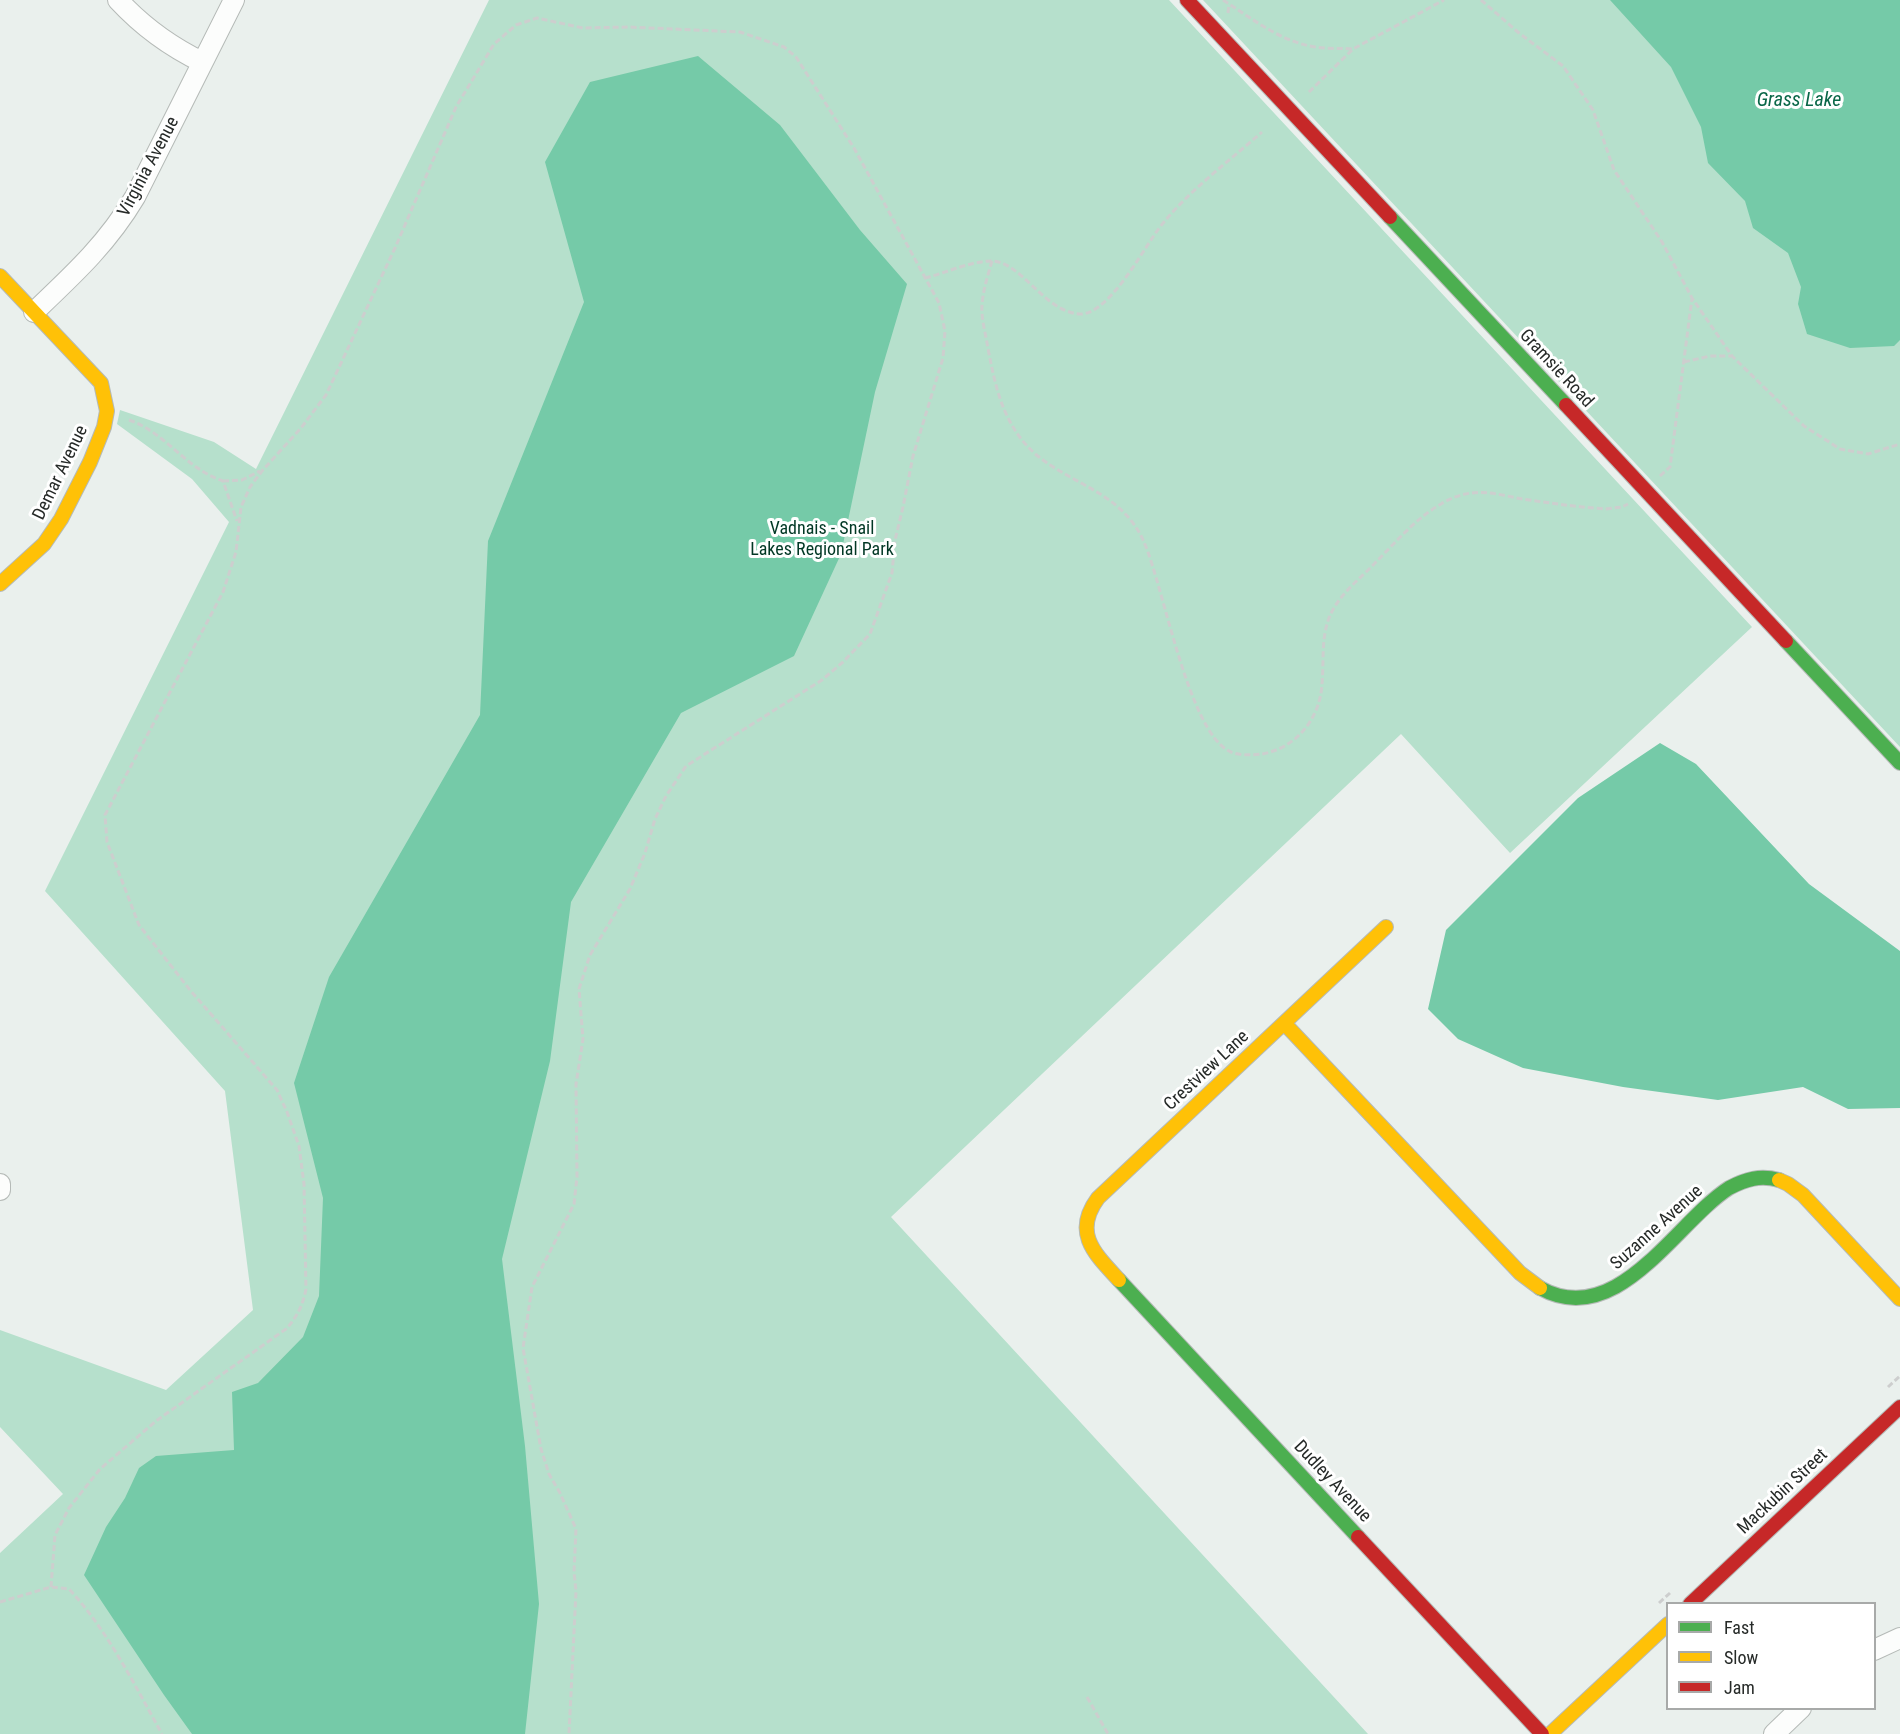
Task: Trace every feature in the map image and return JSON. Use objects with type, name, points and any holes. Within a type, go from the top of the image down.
[{"type":"street","points":[[118,0],[158,38],[202,62]]},
{"type":"street","name":"Virginia Avenue","points":[[34,312],[101,247],[119,223],[135,198],[234,0]]},
{"type":"street","name":"Gramsie Road","points":[[1186,0],[1900,763]]},
{"type":"street","name":"Demar Avenue","points":[[0,276],[101,383],[107,413],[103,434],[60,522],[45,543],[0,584]]},
{"type":"street","name":"Crestview Lane","points":[[1096,1255],[1085,1231],[1086,1218],[1092,1205],[1386,927]]},
{"type":"street","name":"Suzanne Avenue","points":[[1284,1023],[1520,1273],[1543,1291],[1561,1297],[1580,1299],[1599,1296],[1617,1288],[1633,1277],[1723,1192],[1743,1180],[1766,1177],[1781,1180],[1802,1194],[1900,1299]]},
{"type":"street","points":[[0,1184],[0,1190]]},
{"type":"street","name":"Dudley Avenue","points":[[1096,1255],[1542,1734]]},
{"type":"street","name":"Mackubin Street","points":[[1692,1602],[1900,1407]]},
{"type":"street","points":[[1550,1734],[1666,1626]]},
{"type":"street","points":[[1876,1650],[1900,1638]]},
{"type":"street","points":[[1774,1734],[1799,1710]]},
{"type":"path","points":[[1223,0],[1262,27],[1285,39],[1315,47],[1353,49]]},
{"type":"path","points":[[1309,92],[1353,49],[1444,0]]},
{"type":"path","points":[[1481,0],[1519,33],[1563,66],[1593,111],[1614,170],[1662,242],[1692,298],[1732,356],[1804,426],[1840,449],[1868,454],[1900,444]]},
{"type":"path","points":[[51,1587],[54,1535],[69,1508],[100,1469],[156,1422],[286,1329],[295,1319],[303,1303],[306,1289],[304,1184],[299,1146],[278,1090],[190,990],[139,926],[107,842],[105,815],[224,592],[236,552],[241,507],[250,487],[262,471],[301,428],[326,395],[395,248],[461,98],[494,44],[516,25],[537,18],[584,28],[628,27],[740,32],[784,47],[796,57],[854,148],[939,303],[945,331],[943,358],[913,456],[895,540],[892,573],[870,634],[822,680],[686,766],[666,796],[655,819],[645,853],[630,889],[590,955],[579,989],[583,1039],[576,1084],[577,1178],[574,1204],[532,1287],[523,1348],[541,1449],[549,1474],[576,1529],[574,1572],[576,1591],[569,1734]]},
{"type":"path","points":[[925,278],[992,261],[1003,264],[1062,309],[1080,314],[1090,312],[1111,295],[1140,258],[1160,226],[1197,189],[1262,132]]},
{"type":"path","points":[[992,261],[981,305],[998,394],[1007,419],[1020,438],[1038,456],[1096,490],[1116,504],[1131,520],[1142,538],[1151,561],[1180,659],[1199,711],[1216,741],[1229,751],[1243,755],[1260,754],[1291,743],[1302,734],[1317,706],[1322,688],[1325,634],[1329,617],[1339,600],[1409,528],[1444,502],[1459,496],[1485,493],[1605,509],[1622,507],[1634,501]]},
{"type":"path","points":[[1655,482],[1670,467],[1692,298]]},
{"type":"path","points":[[1683,362],[1710,356],[1732,356]]},
{"type":"path","points":[[107,413],[133,421],[150,430],[185,460],[212,478],[222,481],[242,480],[262,471]]},
{"type":"path","points":[[222,481],[238,521]]},
{"type":"path","points":[[0,1602],[51,1587],[69,1589],[94,1620],[127,1670],[162,1734]]},
{"type":"path","points":[[1087,1697],[1108,1734]]},
{"type":"green space","name":"Vadnais - Snail Lakes Regional Park","points":[[489,0],[1169,0],[1752,627],[1510,853],[1401,734],[891,1217],[1368,1734],[0,1734],[0,1553],[63,1494],[0,1427],[0,1330],[166,1390],[253,1310],[225,1091],[45,891],[229,522],[192,479],[117,424],[120,410],[214,442],[256,469]]},
{"type":"green space","points":[[1203,0],[1900,0],[1900,747]]},
{"type":"water","name":"Grass Lake","points":[[1610,0],[1900,0],[1900,340],[1894,346],[1850,348],[1807,334],[1798,304],[1801,287],[1788,253],[1753,228],[1745,201],[1708,163],[1701,127],[1671,67]]},
{"type":"water","points":[[698,56],[780,125],[860,230],[907,284],[875,392],[841,554],[794,656],[681,713],[571,902],[550,1061],[502,1259],[525,1446],[539,1604],[525,1734],[192,1734],[84,1575],[106,1527],[125,1498],[139,1468],[156,1456],[234,1450],[232,1392],[258,1383],[303,1337],[319,1296],[323,1198],[294,1083],[329,977],[480,715],[488,541],[584,302],[545,162],[590,82]]},
{"type":"water","points":[[1660,743],[1696,764],[1809,884],[1900,951],[1900,1108],[1848,1109],[1803,1087],[1718,1100],[1623,1087],[1523,1068],[1458,1039],[1428,1009],[1446,930],[1578,798]]},
{"type":"traffic: fast","points":[[1390,217],[1566,405]]},
{"type":"traffic: fast","points":[[1786,641],[1900,763]]},
{"type":"traffic: fast","points":[[1540,1288],[1568,1297],[1594,1295],[1619,1284],[1643,1267],[1729,1188],[1753,1179],[1779,1180]]},
{"type":"traffic: fast","points":[[1119,1280],[1358,1537]]},
{"type":"traffic: slow","points":[[0,276],[101,383],[107,411],[104,427],[90,462],[61,519],[44,544],[0,584]]},
{"type":"traffic: slow","points":[[1119,1280],[1095,1252],[1087,1232],[1090,1211],[1098,1198],[1386,927]]},
{"type":"traffic: slow","points":[[1284,1023],[1520,1273],[1540,1288]]},
{"type":"traffic: slow","points":[[1779,1180],[1803,1195],[1900,1299]]},
{"type":"traffic: slow","points":[[1550,1734],[1666,1626]]},
{"type":"traffic: jam","points":[[1187,0],[1390,217]]},
{"type":"traffic: jam","points":[[1566,405],[1786,641]]},
{"type":"traffic: jam","points":[[1692,1602],[1900,1407]]},
{"type":"traffic: jam","points":[[1358,1537],[1542,1734]]}]
